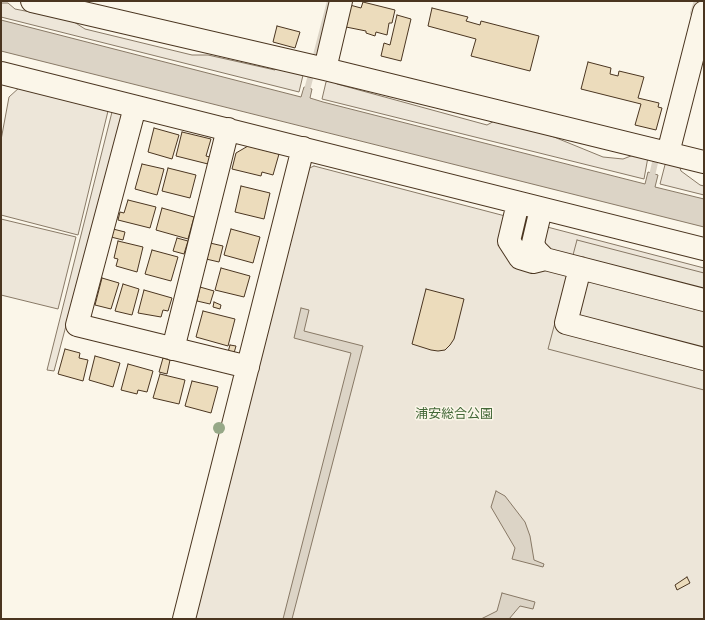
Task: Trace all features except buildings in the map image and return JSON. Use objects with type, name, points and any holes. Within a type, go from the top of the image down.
[{"type":"street","points":[[32,1],[317,67],[704,162]]},
{"type":"street","points":[[317,67],[341,1]]},
{"type":"street","points":[[661,151],[704,12]]},
{"type":"street","points":[[1,73],[704,249]]},
{"type":"street","points":[[135,107],[77,325],[242,365]]},
{"type":"street","points":[[173,349],[228,129]]},
{"type":"street","points":[[184,619],[242,365],[303,148]]},
{"type":"street","points":[[518,203],[509,241],[520,258],[533,262],[546,259]]},
{"type":"street","points":[[541,209],[533,243],[536,250],[546,259],[704,300]]},
{"type":"street","points":[[580,268],[566,323],[704,358]]},
{"type":"green space","points":[[1,3],[8,3],[15,9],[71,20],[85,29],[192,55],[208,55],[275,70],[278,64],[304,71],[299,92],[1,17]]},
{"type":"green space","points":[[331,79],[337,84],[487,125],[498,119],[554,137],[603,157],[623,159],[636,154],[648,157],[644,179],[322,99],[326,82]]},
{"type":"green space","points":[[20,87],[108,111],[78,235],[1,215],[1,140],[9,97]]},
{"type":"green space","points":[[112,112],[122,114],[54,371],[47,370]]},
{"type":"green space","points":[[666,161],[679,165],[681,171],[700,185],[704,186],[704,195],[660,184]]},
{"type":"green space","name":"浦安総合公園","points":[[314,166],[704,268],[704,619],[193,619],[303,171]]},
{"type":"green space","points":[[1,219],[76,237],[58,309],[1,295]]},
{"type":"shaded area","points":[[1,20],[301,97],[304,87],[312,89],[310,98],[323,102],[645,184],[648,172],[658,175],[655,187],[704,199],[704,227],[1,51]]},
{"type":"shaded area","points":[[577,240],[704,273],[704,390],[548,349]]},
{"type":"shaded area","points":[[301,308],[309,310],[304,331],[363,346],[292,619],[283,619],[351,353],[294,338]]},
{"type":"shaded area","points":[[496,491],[505,496],[525,522],[530,536],[534,560],[544,564],[543,567],[512,559],[515,548],[491,507]]},
{"type":"shaded area","points":[[502,593],[535,602],[533,609],[520,606],[509,619],[481,619],[497,611]]},
{"type":"waterway","points":[[306,94],[330,1]]},
{"type":"waterway","points":[[693,13],[697,1]]},
{"type":"waterway","points":[[651,180],[657,154]]}]
